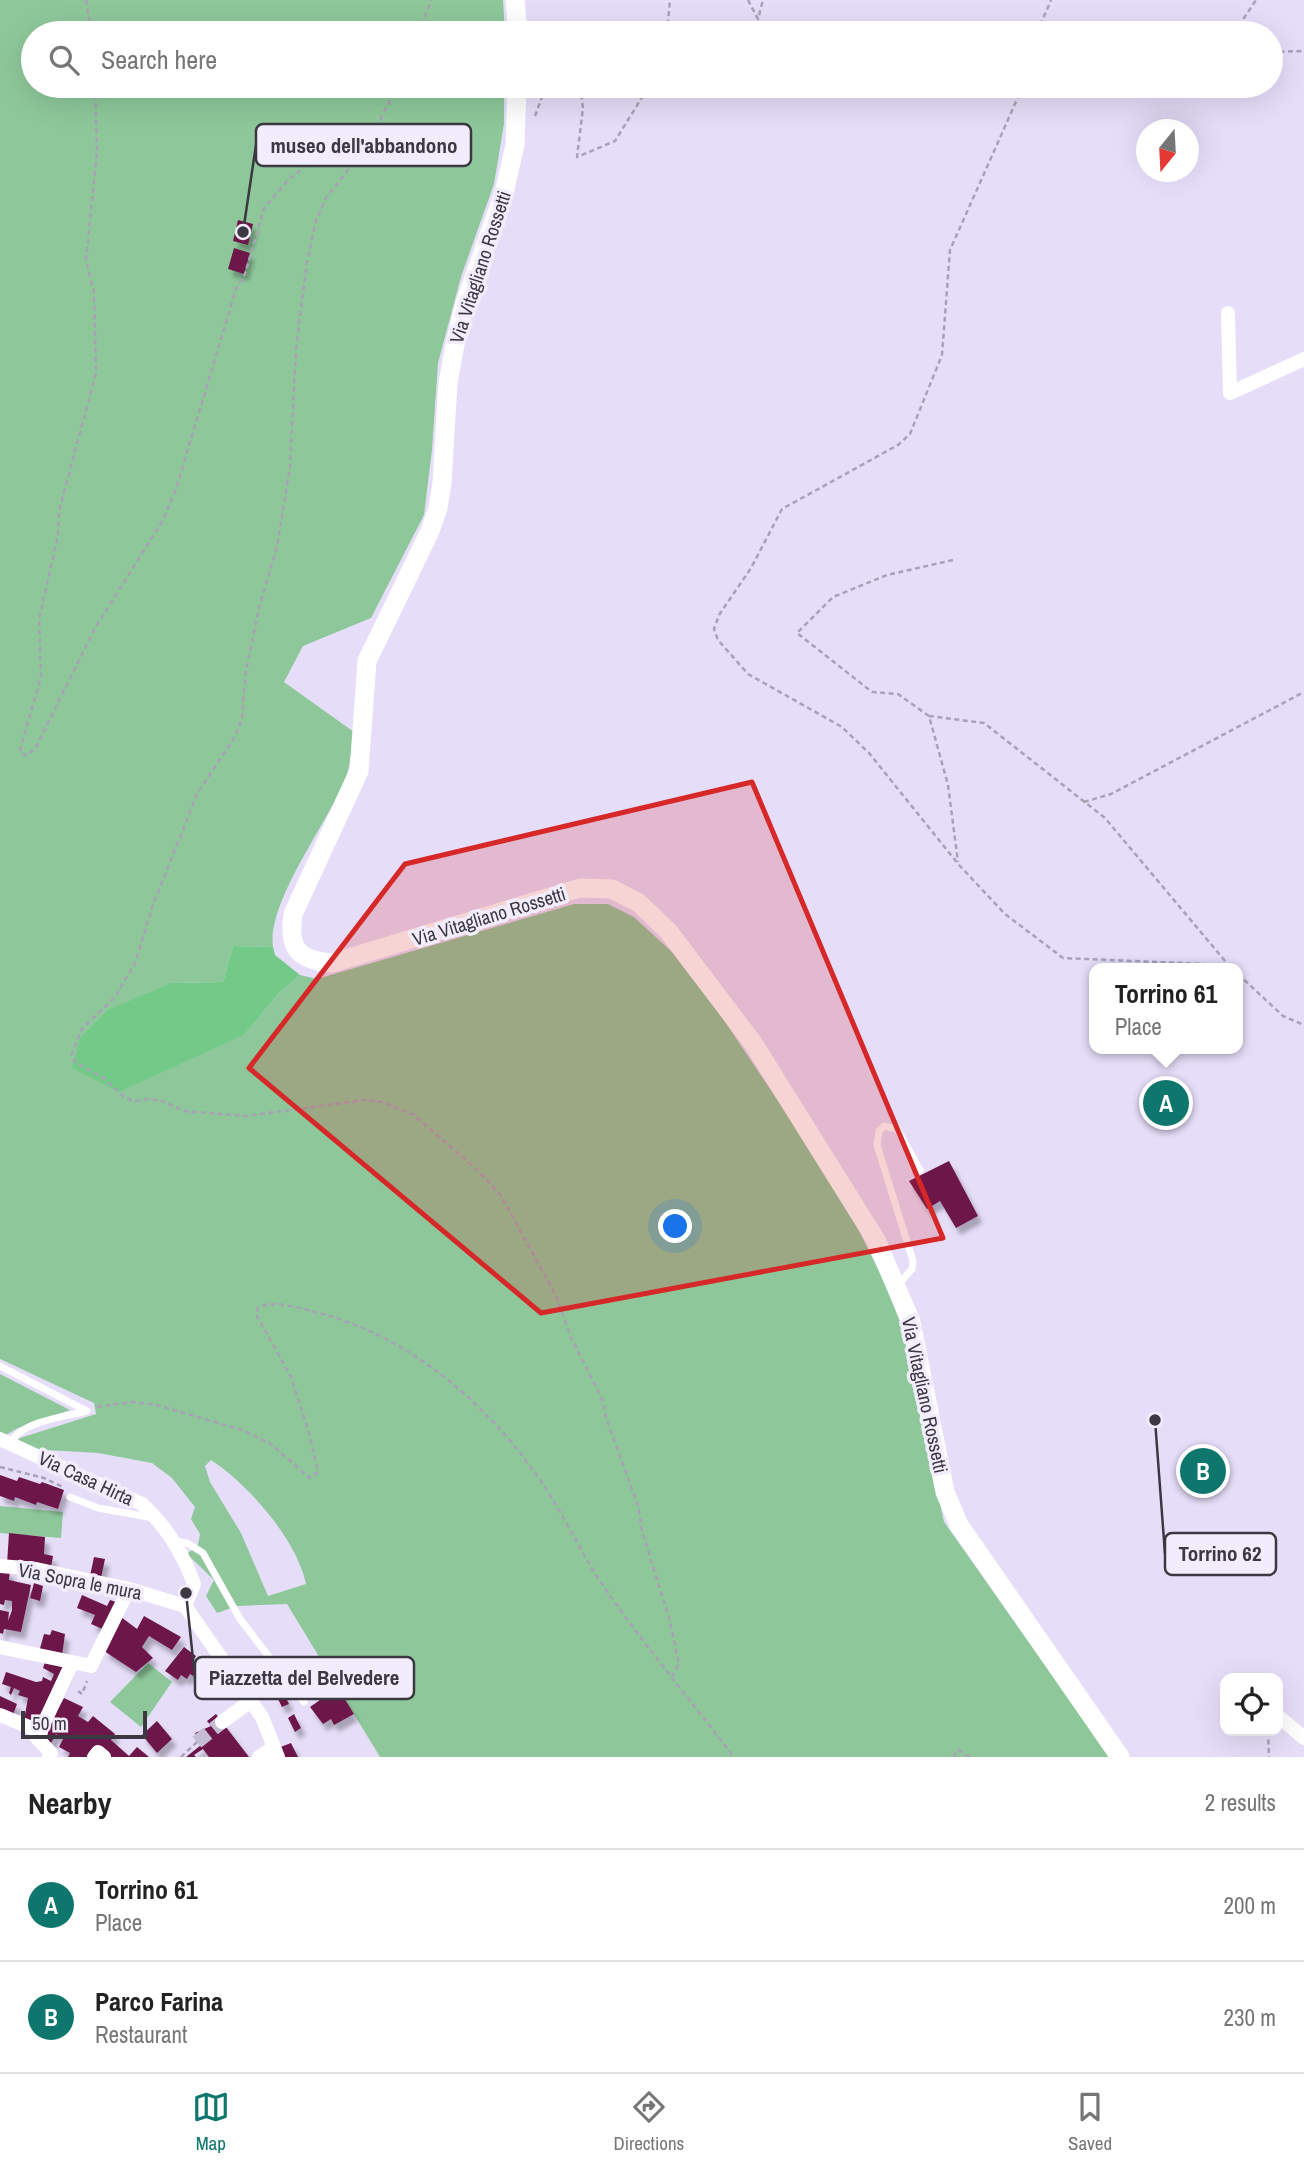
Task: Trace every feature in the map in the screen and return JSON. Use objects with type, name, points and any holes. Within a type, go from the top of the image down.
[{"type":"street","points":[[515,0],[516,21]]},
{"type":"street","name":"Via Vitagliano Rossetti","points":[[516,98],[515,145],[504,193],[455,344],[448,383],[438,508],[430,531],[367,661],[359,771],[293,914],[291,931],[294,947],[315,962],[332,964],[580,888],[612,889],[639,903],[669,932],[753,1043],[876,1240],[897,1286],[922,1362],[945,1492],[959,1525],[1120,1757]]},
{"type":"street","points":[[1227,313],[1230,393],[1304,359]]},
{"type":"street","name":"Via Casa Hirta","points":[[5,1441],[122,1492],[158,1518],[187,1563],[194,1584],[184,1606]]},
{"type":"street","name":"Via Sopra le mura","points":[[0,1566],[36,1569],[129,1589],[184,1606]]},
{"type":"street","points":[[0,1647],[88,1667],[94,1664],[129,1589]]},
{"type":"street","points":[[184,1606],[262,1717],[276,1752],[259,1757]]},
{"type":"street","points":[[54,1756],[37,1738],[72,1663]]},
{"type":"street","points":[[222,1722],[251,1701]]},
{"type":"street","points":[[0,1715],[41,1732]]},
{"type":"street","points":[[1283,1720],[1304,1738]]},
{"type":"street","points":[[94,1757],[98,1752],[104,1757]]},
{"type":"lane","points":[[897,1286],[912,1269],[913,1261],[877,1145],[878,1131],[884,1126],[897,1129],[920,1170]]},
{"type":"lane","points":[[0,1366],[87,1411]]},
{"type":"lane","points":[[5,1441],[28,1427],[87,1411]]},
{"type":"lane","points":[[70,1497],[98,1507],[158,1518]]},
{"type":"lane","points":[[173,1541],[187,1543],[203,1553],[240,1619],[304,1702]]},
{"type":"path","points":[[86,0],[90,21]]},
{"type":"path","points":[[423,21],[431,0]]},
{"type":"path","points":[[668,21],[670,0]]},
{"type":"path","points":[[748,0],[758,19],[764,0]]},
{"type":"path","points":[[1042,21],[1051,0]]},
{"type":"path","points":[[1242,21],[1256,0]]},
{"type":"path","points":[[1283,52],[1304,51]]},
{"type":"path","points":[[95,98],[97,152],[86,260],[94,292],[96,373],[59,511],[58,535],[39,620],[41,677],[36,703],[20,746],[24,755],[30,755],[35,748],[95,628],[163,520],[176,489],[236,289],[245,274],[264,208],[288,180],[345,135],[362,134],[379,122],[391,98]]},
{"type":"path","points":[[582,98],[583,108],[577,158],[615,141],[642,98]]},
{"type":"path","points":[[1018,98],[950,250],[942,355],[910,434],[898,445],[782,509],[751,568],[730,603],[719,615],[714,629],[718,640],[748,674],[842,727],[869,753],[959,865],[1005,914],[1063,958],[1180,963]]},
{"type":"path","points":[[953,561],[887,575],[833,597],[797,633],[872,692],[898,694],[929,716],[984,723],[1105,818],[1146,864],[1225,963]]},
{"type":"path","points":[[1084,802],[1111,794],[1304,692]]},
{"type":"path","points":[[929,716],[948,785],[959,865]]},
{"type":"path","points":[[1243,979],[1283,1016],[1304,1025]]},
{"type":"path","points":[[87,1411],[132,1402],[186,1412],[245,1431],[272,1445],[310,1478],[318,1472],[308,1429],[290,1377],[256,1314],[258,1308],[293,1307],[349,1321],[387,1339],[428,1364],[503,1433],[554,1501],[597,1576],[734,1757]]},
{"type":"path","points":[[0,1468],[44,1478],[69,1489],[70,1497]]},
{"type":"path","points":[[77,1693],[82,1694],[87,1677]]},
{"type":"path","points":[[1268,1736],[1269,1757]]},
{"type":"path","points":[[181,1757],[197,1742]]},
{"type":"path","points":[[953,1757],[958,1750],[970,1757]]},
{"type":"highlighted area","points":[[752,782],[943,1238],[541,1313],[249,1068],[405,864]]},
{"type":"green space","points":[[0,0],[503,0],[504,21],[21,21],[21,98],[504,98],[504,124],[494,184],[461,277],[438,363],[424,515],[371,618],[303,646],[284,682],[354,732],[345,780],[288,886],[279,908],[273,947],[233,946],[223,982],[172,983],[245,1034],[278,994],[300,975],[317,979],[574,904],[608,904],[634,917],[672,952],[721,1016],[795,1126],[854,1221],[886,1285],[903,1330],[944,1522],[1110,1757],[380,1757],[287,1604],[237,1606],[217,1613],[206,1596],[214,1580],[187,1554],[198,1545],[200,1534],[191,1519],[195,1507],[172,1478],[152,1463],[98,1453],[29,1449],[16,1442],[20,1438],[96,1414],[94,1403],[0,1359]],"holes":[[[211,1460],[240,1483],[282,1532],[293,1549],[306,1584],[268,1596],[241,1533],[210,1482],[205,1466]]]},
{"type":"green space","points":[[233,946],[273,947],[275,955],[300,975],[278,994],[245,1034],[119,1092],[72,1068],[80,1038],[108,1010],[172,983],[223,982]]},
{"type":"green space","points":[[0,1374],[70,1410],[18,1428],[4,1436],[0,1434]]},
{"type":"green space","points":[[0,1506],[63,1512],[61,1538],[0,1533]]},
{"type":"green space","points":[[148,1663],[172,1682],[141,1727],[110,1702]]},
{"type":"building","points":[[238,220],[253,224],[248,245],[233,241]]},
{"type":"building","points":[[234,248],[250,253],[244,274],[228,269]]},
{"type":"building","points":[[949,1161],[978,1216],[956,1228],[940,1201],[927,1209],[909,1181]]},
{"type":"building","points":[[0,1475],[17,1481],[19,1477],[40,1484],[42,1482],[64,1490],[58,1509],[15,1497],[14,1501],[0,1496]]},
{"type":"building","points":[[9,1533],[45,1537],[44,1554],[53,1556],[51,1568],[7,1564]]},
{"type":"building","points":[[94,1557],[105,1559],[101,1578],[90,1576]]},
{"type":"building","points":[[0,1570],[10,1570],[9,1580],[31,1585],[21,1632],[4,1629],[3,1634],[0,1633],[0,1610],[9,1612],[8,1621],[12,1601],[5,1600],[4,1605],[0,1604]]},
{"type":"building","points":[[34,1583],[43,1586],[40,1601],[30,1598]]},
{"type":"building","points":[[82,1595],[107,1606],[110,1600],[119,1603],[107,1631],[91,1624],[95,1615],[77,1608]]},
{"type":"building","points":[[144,1616],[181,1637],[172,1650],[149,1636],[142,1647],[153,1658],[136,1672],[104,1651],[121,1617],[137,1629]]},
{"type":"building","points":[[52,1630],[65,1634],[62,1656],[39,1652],[44,1634],[50,1635]]},
{"type":"building","points":[[184,1647],[196,1656],[192,1662],[199,1668],[193,1676],[190,1674],[187,1679],[181,1675],[178,1680],[165,1671]]},
{"type":"building","points":[[45,1662],[67,1668],[40,1726],[24,1720],[28,1698],[18,1695],[20,1691],[14,1688],[11,1695],[11,1687],[2,1684],[6,1672],[36,1682],[42,1681],[43,1677],[51,1681],[54,1674],[43,1668]]},
{"type":"building","points":[[315,1666],[322,1675],[300,1690],[287,1673],[293,1668],[299,1675]]},
{"type":"building","points":[[330,1675],[354,1714],[334,1725],[331,1719],[323,1724],[310,1707],[327,1695],[319,1682]]},
{"type":"building","points":[[283,1692],[289,1704],[282,1707],[276,1695]]},
{"type":"building","points":[[0,1696],[17,1704],[13,1715],[0,1709]]},
{"type":"building","points":[[64,1698],[83,1707],[78,1716],[88,1722],[93,1716],[115,1734],[111,1740],[129,1756],[137,1747],[149,1757],[68,1757],[70,1753],[59,1747],[63,1739],[56,1734],[49,1747],[41,1739]]},
{"type":"building","points":[[216,1714],[249,1757],[209,1757],[203,1749],[194,1755],[196,1757],[186,1757],[201,1745],[195,1733],[211,1726],[207,1721]]},
{"type":"building","points":[[294,1714],[301,1728],[295,1732],[288,1718]]},
{"type":"building","points":[[157,1721],[172,1739],[157,1753],[142,1735]]},
{"type":"building","points":[[291,1743],[298,1757],[283,1757],[278,1748]]},
{"type":"tunnel","points":[[197,1742],[222,1722]]},
{"type":"place","name":"museo dell'abbandono","points":[[243,232]]},
{"type":"place","name":"Torrino 61","points":[[1166,1103]]},
{"type":"place","name":"Torrino 62","points":[[1155,1420]]},
{"type":"place","name":"Parco Farina","points":[[1203,1471]]},
{"type":"place","name":"Piazzetta del Belvedere","points":[[186,1593]]}]
